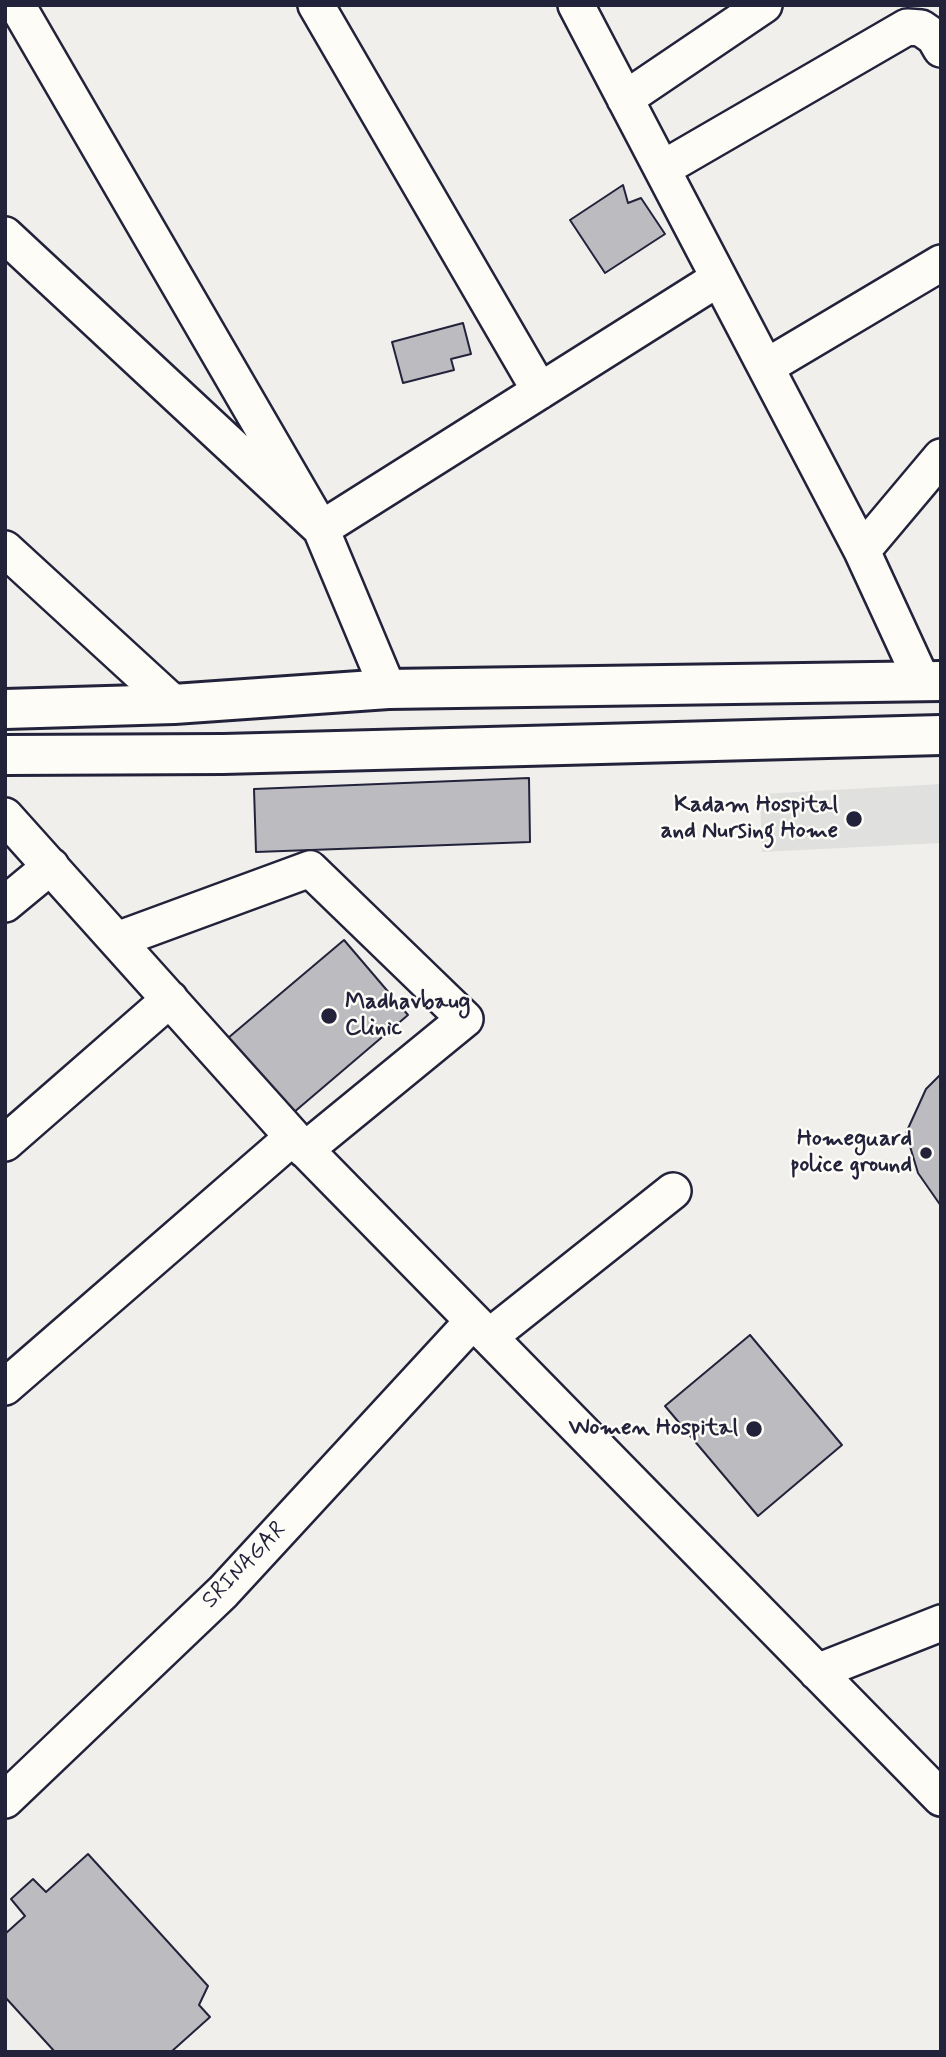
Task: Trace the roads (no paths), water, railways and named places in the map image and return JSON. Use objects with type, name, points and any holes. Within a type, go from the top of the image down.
[{"type":"main road","points":[[5,709],[174,704],[388,690],[931,681]]},
{"type":"main road","points":[[5,755],[223,754],[941,735]]},
{"type":"street","points":[[17,5],[321,529],[388,690]]},
{"type":"street","points":[[316,5],[540,391]]},
{"type":"street","points":[[576,5],[931,681]]},
{"type":"street","points":[[625,99],[764,5]]},
{"type":"street","points":[[662,169],[906,27],[921,27],[934,37],[941,49]]},
{"type":"street","points":[[5,234],[321,529]]},
{"type":"street","points":[[766,368],[941,263]]},
{"type":"street","points":[[321,529],[719,278]]},
{"type":"street","points":[[862,551],[941,457]]},
{"type":"street","points":[[5,549],[174,704]]},
{"type":"street","points":[[5,816],[299,1143],[941,1798]]},
{"type":"street","points":[[5,904],[51,866]]},
{"type":"street","points":[[5,1387],[299,1143],[465,1019],[310,869],[117,940]]},
{"type":"street","points":[[5,1143],[170,999]]},
{"type":"street","name":"SRINAGAR","points":[[5,1800],[223,1592],[481,1329],[673,1191]]},
{"type":"street","points":[[817,1672],[941,1623]]},
{"type":"place","name":"Kadam Hospital and Nursing Home","points":[[854,819]]},
{"type":"place","name":"Madhavbaug Clinic","points":[[329,1016]]},
{"type":"place","name":"Homeguard police ground","points":[[926,1153]]},
{"type":"place","name":"Women Hospital","points":[[754,1429]]}]
